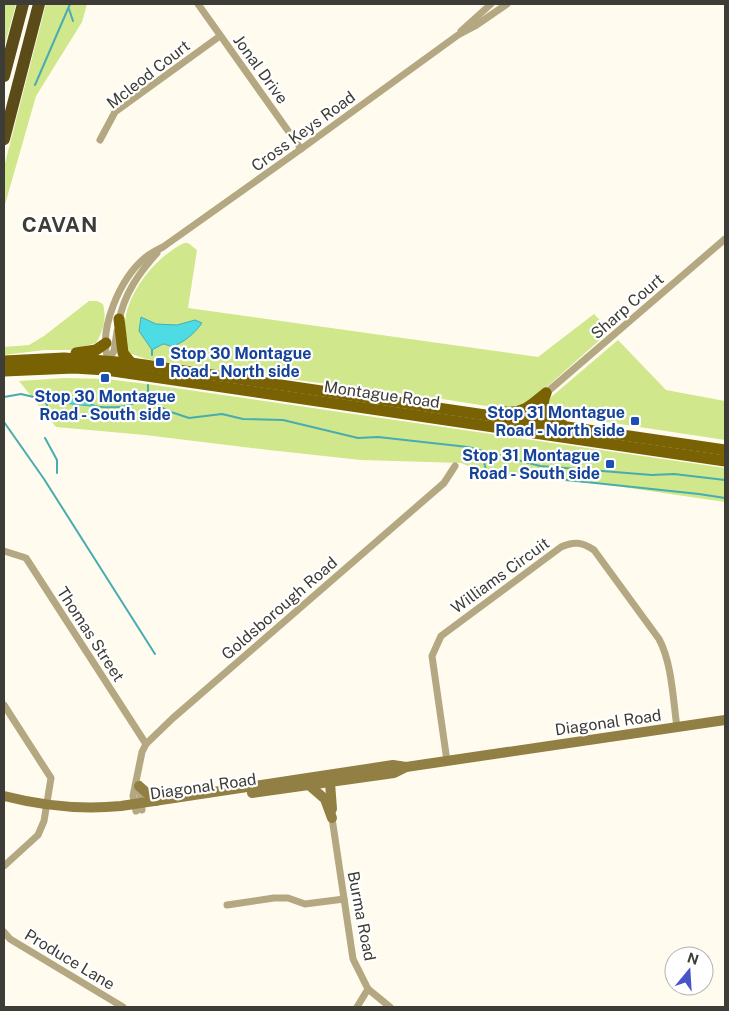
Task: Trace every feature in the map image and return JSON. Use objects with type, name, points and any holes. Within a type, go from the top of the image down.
[{"type":"highway","points":[[4,76],[23,4]]},
{"type":"highway","points":[[4,139],[39,4]]},
{"type":"main road","points":[[119,319],[123,353],[131,363]]},
{"type":"main road","points":[[23,360],[46,354],[88,352],[100,348],[106,343]]},
{"type":"main road","name":"Montague Road","points":[[4,361],[64,358],[108,360],[725,450]]},
{"type":"main road","points":[[74,368],[92,366],[108,360],[115,366],[168,379]]},
{"type":"main road","name":"Montague Road","points":[[4,371],[74,368],[106,370],[725,461]]},
{"type":"main road","points":[[460,411],[495,410],[519,412],[546,394]]},
{"type":"main road","points":[[546,394],[543,403],[546,414],[554,419],[586,429]]},
{"type":"street","name":"Jonal Drive","points":[[198,4],[301,149]]},
{"type":"street","name":"Cross Keys Road","points":[[108,360],[106,343],[111,312],[133,270],[147,256],[163,247],[301,149],[458,35],[492,4]]},
{"type":"street","name":"Cross Keys Road","points":[[458,35],[507,4]]},
{"type":"street","name":"Mcleod Court","points":[[100,140],[115,112],[220,36]]},
{"type":"street","name":"Sharp Court","points":[[546,394],[725,239]]},
{"type":"street","name":"Cross Keys Road","points":[[108,360],[114,351],[119,319],[126,298],[135,280],[163,247]]},
{"type":"street","name":"Goldsborough Road","points":[[146,744],[180,712],[444,483],[454,466]]},
{"type":"street","name":"Williams Circuit","points":[[447,761],[432,656],[441,636],[560,547],[569,543],[578,542],[594,550],[659,639],[667,659],[677,727]]},
{"type":"street","name":"Thomas Street","points":[[4,551],[26,558],[146,744]]},
{"type":"street","points":[[4,705],[51,778],[44,821],[38,835],[4,866]]},
{"type":"street","name":"Diagonal Road","points":[[138,807],[311,782],[393,766],[406,767],[725,720]]},
{"type":"street","points":[[138,807],[138,783],[142,752],[146,744]]},
{"type":"street","name":"Diagonal Road","points":[[330,783],[394,774],[406,767]]},
{"type":"street","points":[[311,782],[330,783],[332,818]]},
{"type":"street","points":[[311,782],[325,799],[332,818]]},
{"type":"street","name":"Diagonal Road","points":[[4,802],[75,814],[119,813],[156,801],[311,782]]},
{"type":"street","points":[[138,783],[156,801]]},
{"type":"street","name":"Diagonal Road","points":[[4,796],[45,808]]},
{"type":"street","name":"Burma Road","points":[[332,818],[353,959],[368,989],[390,1007]]},
{"type":"street","points":[[227,905],[274,898],[288,898],[305,904],[344,899]]},
{"type":"street","name":"Produce Lane","points":[[4,932],[10,939],[123,1007]]},
{"type":"street","points":[[357,1007],[368,989]]},
{"type":"green space","points":[[4,4],[16,4],[4,48]]},
{"type":"green space","points":[[46,4],[87,4],[82,22],[36,96],[4,208],[4,167]]},
{"type":"green space","points":[[184,243],[188,243],[197,250],[188,308],[538,357],[594,314],[610,331],[523,408],[512,410],[436,398],[212,369],[146,359],[129,353],[125,337],[125,321],[136,289],[158,262]]},
{"type":"green space","points":[[89,301],[97,301],[103,304],[105,314],[104,325],[96,343],[71,350],[44,350],[4,355],[4,347],[29,345],[44,336]]},
{"type":"green space","points":[[618,340],[666,390],[725,401],[725,440],[600,421],[571,419],[550,412],[548,402],[550,398]]},
{"type":"green space","points":[[65,378],[107,379],[147,384],[725,468],[725,502],[602,484],[534,479],[480,471],[461,463],[361,460],[145,435],[56,427],[19,381]]},
{"type":"water","points":[[141,317],[156,324],[177,325],[195,320],[202,323],[184,341],[171,346],[163,344],[152,350],[139,331]]},
{"type":"water","points":[[56,398],[69,398],[101,407],[51,401]]},
{"type":"waterway","points":[[35,85],[70,4]]},
{"type":"waterway","points":[[69,9],[73,21]]},
{"type":"waterway","points":[[152,350],[152,355]]},
{"type":"waterway","points":[[101,407],[120,407],[137,402],[148,393],[148,385]]},
{"type":"waterway","points":[[4,397],[21,394],[51,401]]},
{"type":"waterway","points":[[44,399],[47,405],[45,416]]},
{"type":"waterway","points":[[142,399],[189,418],[222,414],[243,419],[283,420],[358,438],[378,437],[468,447],[540,466],[652,475],[674,474],[725,480]]},
{"type":"waterway","points":[[4,422],[44,479],[155,654]]},
{"type":"waterway","points":[[45,438],[57,460],[57,473]]},
{"type":"waterway","points":[[484,462],[486,470],[492,472],[725,498]]},
{"type":"place","name":"Stop 30 Montague Road - North side","points":[[160,362]]},
{"type":"place","name":"Stop 30 Montague Road - South side","points":[[105,378]]},
{"type":"place","name":"Stop 31 Montague Road - North side","points":[[635,421]]},
{"type":"place","name":"Stop 31 Montague Road - South side","points":[[610,464]]},
{"type":"district","name":"CAVAN","points":[[60,225]]}]
